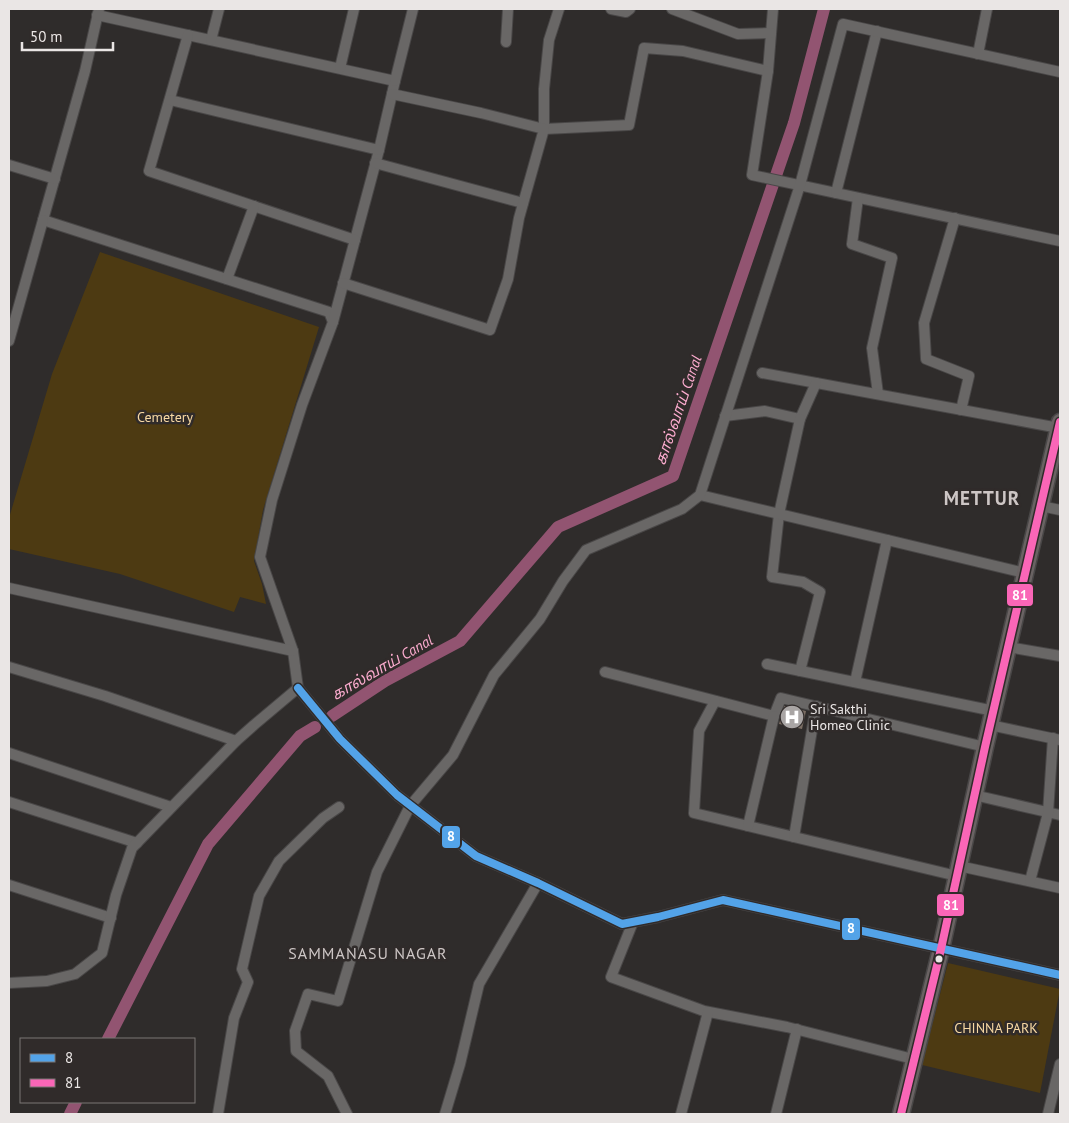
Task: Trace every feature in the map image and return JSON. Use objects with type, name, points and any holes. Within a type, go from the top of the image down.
[{"type":"main road","points":[[901,1114],[941,949],[974,795],[1060,425]]},
{"type":"street","points":[[211,40],[219,9]]},
{"type":"street","points":[[340,68],[354,9]]},
{"type":"street","points":[[413,9],[376,163],[333,322],[302,405],[272,500],[260,557],[292,651],[298,688],[340,739],[396,795],[476,856],[538,883],[622,924],[658,917],[723,900],[1060,975]]},
{"type":"street","points":[[506,42],[508,9]]},
{"type":"street","points":[[343,283],[490,330],[508,279],[519,218],[544,128],[544,90],[549,40],[559,9]]},
{"type":"street","points":[[611,9],[626,12],[630,9]]},
{"type":"street","points":[[672,9],[738,34],[771,33]]},
{"type":"street","points":[[773,9],[768,71],[752,176],[1060,241]]},
{"type":"street","points":[[978,54],[987,9]]},
{"type":"street","points":[[9,341],[55,178],[98,12],[188,35],[395,81]]},
{"type":"street","points":[[347,1114],[328,1076],[296,1051],[295,1031],[308,994],[338,1001],[377,872],[410,806],[453,754],[494,674],[540,618],[563,581],[586,550],[682,509],[700,495],[796,184],[843,24],[1060,72]]},
{"type":"street","points":[[836,193],[877,31]]},
{"type":"street","points":[[188,35],[149,171],[355,240]]},
{"type":"street","points":[[392,94],[544,128],[629,125],[644,48],[683,51],[768,71]]},
{"type":"street","points":[[170,100],[379,150]]},
{"type":"street","points":[[376,163],[523,204]]},
{"type":"street","points":[[9,165],[55,178]]},
{"type":"street","points":[[858,198],[852,244],[892,258],[872,348],[878,394]]},
{"type":"street","points":[[227,280],[254,206]]},
{"type":"street","points":[[955,218],[924,323],[926,359],[969,376],[961,410]]},
{"type":"street","points":[[43,220],[329,312],[333,322]]},
{"type":"street","points":[[762,373],[961,410],[1060,425]]},
{"type":"street","points":[[800,671],[820,592],[804,582],[772,577],[779,514],[800,419],[816,383]]},
{"type":"street","points":[[725,416],[765,411],[800,419]]},
{"type":"street","points":[[700,495],[1025,573]]},
{"type":"street","points":[[1041,506],[1060,510]]},
{"type":"street","points":[[855,682],[887,540]]},
{"type":"street","points":[[9,590],[292,651]]},
{"type":"street","points":[[1008,647],[1060,656]]},
{"type":"street","points":[[767,664],[855,682],[992,718],[1056,739],[1048,813],[1030,881]]},
{"type":"street","points":[[9,667],[104,696],[236,741]]},
{"type":"street","points":[[605,672],[774,716]]},
{"type":"street","points":[[9,983],[47,981],[75,974],[102,953],[116,895],[132,848],[236,741],[298,688]]},
{"type":"street","points":[[748,826],[774,716],[781,698],[985,747]]},
{"type":"street","points":[[715,700],[699,731],[694,813],[794,837],[958,871],[1030,881],[1060,888]]},
{"type":"street","points":[[794,837],[816,706]]},
{"type":"street","points":[[9,753],[172,807]]},
{"type":"street","points":[[974,795],[1060,815]]},
{"type":"street","points":[[9,802],[137,843]]},
{"type":"street","points":[[218,1114],[234,1018],[248,982],[242,970],[259,896],[279,861],[323,818],[339,807]]},
{"type":"street","points":[[444,1114],[460,1064],[479,984],[538,883]]},
{"type":"street","points":[[9,885],[110,918]]},
{"type":"street","points":[[633,922],[611,976],[708,1012],[796,1029],[913,1059]]},
{"type":"street","points":[[681,1114],[708,1012]]},
{"type":"street","points":[[776,1114],[796,1029]]},
{"type":"street","points":[[1048,1114],[1060,1064]]},
{"type":"green space","name":"Cemetery","points":[[100,252],[319,327],[263,510],[254,561],[262,584],[266,604],[240,597],[234,612],[120,574],[9,549],[9,518],[52,374]]},
{"type":"green space","name":"CHINNA PARK","points":[[948,963],[1060,989],[1040,1093],[922,1065]]},
{"type":"building","points":[[784,706],[806,711],[802,729],[779,724]]},
{"type":"waterway","name":"கால்வாய் Canal","points":[[332,716],[385,681],[460,641],[558,527],[673,476],[794,123],[824,9]]},
{"type":"waterway","name":"கால்வாய் Canal","points":[[109,1038],[208,844],[300,736],[315,727]]},
{"type":"waterway","name":"கால்வாய் Canal","points":[[70,1114],[76,1103]]},
{"type":"transit line","name":"81","points":[[901,1114],[941,949],[985,747],[1060,422]]},
{"type":"transit line","name":"8","points":[[298,688],[340,739],[397,795],[476,856],[538,883],[622,924],[658,917],[723,900],[1060,975]]},
{"type":"place","name":"Sri Sakthi Homeo Clinic","points":[[792,717]]},
{"type":"district","name":"METTUR","points":[[982,498]]},
{"type":"district","name":"SAMMANASU NAGAR","points":[[368,953]]}]
